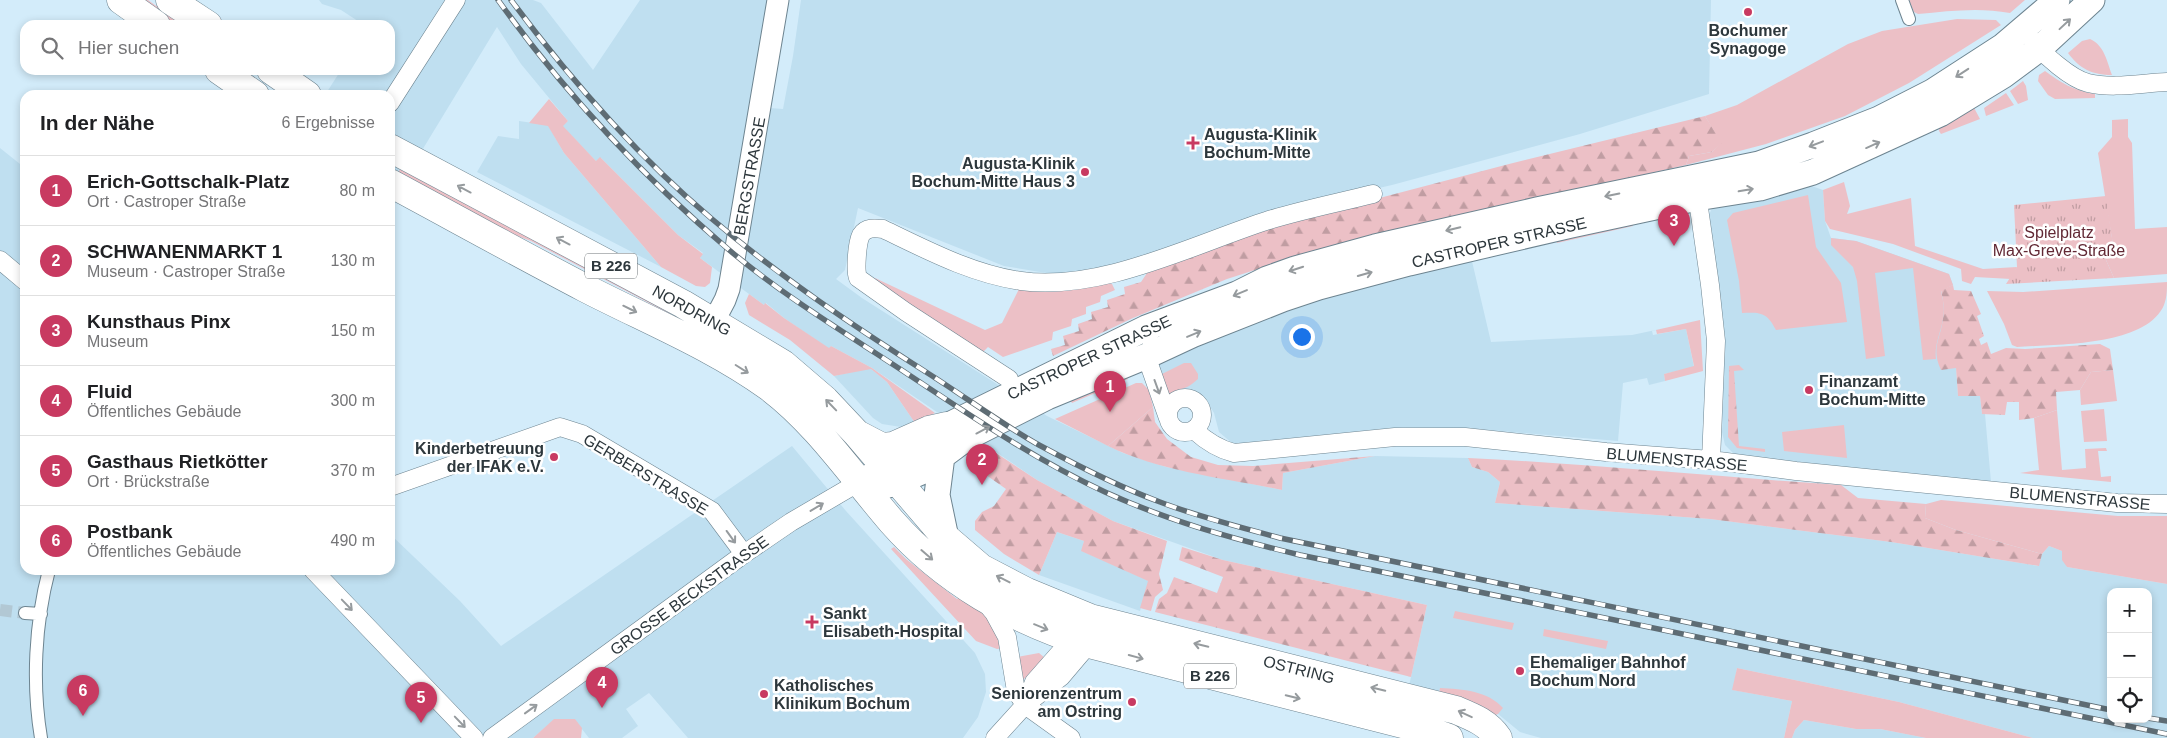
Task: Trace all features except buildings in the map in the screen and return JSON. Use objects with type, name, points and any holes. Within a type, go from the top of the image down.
[{"type":"main road","points":[[121,0],[149,20]]},
{"type":"main road","points":[[170,0],[200,20]]},
{"type":"main road","name":"CASTROPER STRASSE","points":[[892,475],[935,441],[947,426],[1168,318],[1192,312],[1294,269],[1348,254],[1527,213],[1696,188],[1760,188],[1812,172],[1940,114],[2004,75],[2057,0]]},
{"type":"main road","name":"CASTROPER STRASSE","points":[[2031,39],[2092,0]]},
{"type":"main road","points":[[225,75],[242,90]]},
{"type":"main road","points":[[278,75],[300,90]]},
{"type":"main road","name":"NORDRING","points":[[395,151],[714,322],[783,364],[825,400],[858,434],[892,475]]},
{"type":"main road","name":"NORDRING","points":[[395,186],[586,288],[669,328],[770,388],[829,445],[857,488]]},
{"type":"main road","name":"CASTROPER STRASSE","points":[[892,475],[920,472],[968,437],[1030,405],[1256,309],[1319,287],[1696,188]]},
{"type":"main road","points":[[858,434],[882,447],[893,446],[929,430],[947,426]]},
{"type":"main road","points":[[942,456],[937,495],[946,538]]},
{"type":"main road","points":[[857,488],[892,475]]},
{"type":"main road","name":"B 226","points":[[892,475],[946,538],[980,568],[1027,592],[1090,618]]},
{"type":"main road","name":"B 226","points":[[857,488],[911,542],[982,597],[1036,625],[1081,642]]},
{"type":"main road","name":"OSTRING","points":[[1090,618],[1456,710],[1479,720],[1492,729],[1498,738]]},
{"type":"main road","name":"OSTRING","points":[[1081,642],[1426,730],[1449,738]]},
{"type":"street","points":[[395,95],[456,0]]},
{"type":"street","name":"BERGSTRASSE","points":[[700,345],[726,300],[778,0]]},
{"type":"street","points":[[1902,0],[1909,20]]},
{"type":"street","points":[[2031,39],[2063,68],[2089,84],[2115,85],[2167,82]]},
{"type":"street","points":[[1696,188],[1716,341],[1711,460]]},
{"type":"street","name":"CASTROPER STRASSE","points":[[1009,379],[906,312],[858,278],[856,272],[861,235],[874,227],[883,229],[943,257],[1001,277],[1041,283],[1067,281],[1146,264],[1268,221],[1373,194]]},
{"type":"street","points":[[0,260],[20,277]]},
{"type":"street","points":[[1168,418],[1149,364],[1149,355],[1158,332],[1192,312]]},
{"type":"street","points":[[1168,418],[1169,410],[1173,404],[1180,399],[1192,400],[1201,410],[1202,417],[1199,425],[1194,430]]},
{"type":"street","name":"BLUMENSTRASSE","points":[[1168,418],[1170,424],[1176,430],[1184,432],[1194,430],[1204,440],[1223,450],[1234,453],[1395,437],[1465,437],[1606,452],[1711,460],[1796,471],[2117,503],[2167,504]]},
{"type":"street","name":"GERBERSTRASSE","points":[[395,485],[560,428],[582,434],[712,511],[744,554]]},
{"type":"street","name":"GROSSE BECKSTRASSE","points":[[492,738],[744,554],[791,522],[857,488]]},
{"type":"street","points":[[41,738],[36,682],[41,614],[48,575]]},
{"type":"street","points":[[318,575],[474,738]]},
{"type":"street","points":[[982,597],[994,613],[1007,637],[1016,691],[1025,706],[1071,738]]},
{"type":"street","points":[[25,614],[41,614]]},
{"type":"street","points":[[995,738],[1025,706],[1034,682],[1081,642],[1090,618]]},
{"type":"shaded area","points":[[319,0],[533,0],[541,3],[593,70],[640,0],[768,0],[770,108],[783,109],[801,0],[1711,0],[1709,94],[1580,134],[1392,185],[1296,207],[1113,267],[1058,275],[1004,266],[858,208],[845,270],[836,279],[862,298],[1047,416],[1123,453],[1166,467],[1282,490],[1283,473],[1375,456],[1468,458],[1472,467],[1488,472],[1500,482],[1495,503],[1710,519],[1891,542],[2038,566],[2042,554],[2049,546],[2062,551],[2067,567],[2167,584],[2167,738],[2033,738],[1899,702],[1737,668],[1733,690],[1792,701],[1784,738],[1541,738],[1520,732],[1498,714],[1490,717],[1409,686],[1427,605],[1223,560],[1113,521],[1037,480],[872,368],[831,346],[829,349],[766,303],[764,305],[700,258],[703,253],[678,235],[601,158],[596,161],[562,126],[568,121],[521,64],[497,27],[395,195],[395,90],[328,90],[338,75],[395,75],[395,20],[356,20],[341,10],[322,4]]},
{"type":"shaded area","points":[[519,121],[548,125],[564,153],[661,267],[477,172],[498,136],[519,139]]},
{"type":"shaded area","points":[[0,148],[20,164],[20,575],[395,575],[395,539],[460,601],[501,646],[792,446],[846,511],[975,653],[985,674],[986,692],[978,717],[963,738],[688,738],[649,693],[626,709],[638,726],[622,738],[589,738],[574,719],[554,720],[533,738],[0,738]]},
{"type":"shaded area","points":[[1806,184],[1823,190],[1825,221],[1831,238],[1856,241],[1949,274],[1953,285],[1941,290],[1956,368],[1958,396],[1980,396],[1982,414],[1985,414],[1991,482],[1741,456],[1733,453],[1725,445],[1722,432],[1725,337],[1709,215],[1712,208]]},
{"type":"shaded area","points":[[1471,257],[1491,342],[1632,335],[1665,328],[1652,331],[1653,335],[1686,329],[1694,367],[1664,374],[1665,381],[1649,385],[1647,378],[1623,383],[1618,441],[1466,428],[1402,427],[1233,444],[1219,432],[1214,413],[1204,397],[1193,390],[1169,394],[1155,362],[1257,317]]},
{"type":"shaded area","points":[[870,368],[887,382],[915,423],[901,427],[882,424],[873,418],[834,376]]},
{"type":"shaded area","points":[[1057,532],[1084,541],[1082,551],[1149,581],[1140,611],[1039,575]]},
{"type":"shaded area","points":[[1804,720],[1856,729],[1880,729],[1926,738],[1792,738],[1795,730]]},
{"type":"green space","points":[[136,0],[148,0],[175,20],[165,20]]},
{"type":"green space","points":[[1909,0],[2025,0],[2010,13],[1975,10],[1918,14],[1914,12]]},
{"type":"green space","points":[[1957,19],[1996,20],[2001,25],[1909,83],[1845,116],[1766,144],[1686,165],[1689,156],[1712,152],[1721,143],[1705,116],[1737,105],[1848,44],[1882,31]]},
{"type":"green space","points":[[2090,39],[2102,49],[2112,75],[2098,74],[2087,70],[2068,53],[2082,41]]},
{"type":"green space","points":[[2045,71],[2068,86],[2095,94],[2095,98],[2055,99],[2048,95],[2038,81],[2039,75]]},
{"type":"green space","points":[[2023,81],[2026,86],[2028,100],[2018,104],[2010,91]]},
{"type":"green space","points":[[2006,93],[2014,105],[1986,116],[1984,108]]},
{"type":"green space","points":[[549,99],[568,121],[563,126],[596,161],[600,157],[678,235],[703,254],[700,258],[712,267],[710,283],[705,287],[696,286],[661,267],[564,153],[548,126],[529,123]]},
{"type":"green space","points":[[1972,104],[1980,119],[1941,134],[1939,131],[1940,123]]},
{"type":"green space","points":[[1705,116],[1722,143],[1712,152],[1689,156],[1686,165],[1324,248],[1227,279],[1133,318],[1053,356],[1051,349],[1065,345],[1063,336],[1079,331],[1078,324],[1092,319],[1091,312],[1108,307],[1107,300],[1125,294],[1124,287],[1141,282],[1147,273],[1250,232],[1509,164]]},
{"type":"green space","points":[[2128,119],[2128,137],[2132,143],[2135,229],[2167,227],[2167,274],[2114,278],[2102,251],[2113,245],[2098,153],[2112,137],[2112,120]]},
{"type":"green space","points":[[402,166],[673,309],[670,314],[531,241],[512,234],[396,176]]},
{"type":"green space","points":[[1844,182],[1850,206],[1847,214],[1911,198],[1915,246],[1983,269],[2017,267],[2011,279],[1975,277],[1971,284],[1962,281],[1961,269],[1893,244],[1830,229],[1825,221],[1823,190]]},
{"type":"green space","points":[[1808,195],[1816,247],[1841,283],[1847,322],[1776,330],[1767,317],[1759,313],[1742,313],[1739,281],[1727,220],[1733,213]]},
{"type":"green space","name":"Spielplatz Max-Greve-Straße","points":[[2106,196],[2113,245],[2102,251],[2114,278],[2006,284],[2017,267],[2014,205]]},
{"type":"green space","points":[[1632,221],[1633,226],[1557,243],[1555,237]]},
{"type":"green space","points":[[1831,238],[1856,241],[1949,274],[1953,285],[1941,291],[1944,315],[1937,344],[1936,359],[1923,360],[1913,268],[1875,273],[1885,356],[1866,359],[1857,281],[1853,267],[1831,245]]},
{"type":"green space","points":[[875,278],[985,330],[1002,323],[1019,289],[1043,292],[1064,291],[1109,283],[1112,284],[1115,290],[1101,296],[1100,302],[1086,307],[1086,314],[1072,319],[1071,326],[1053,332],[1052,340],[1003,357],[988,347],[983,352],[872,282]]},
{"type":"green space","points":[[2167,282],[2164,305],[2154,319],[2139,329],[2098,341],[2017,347],[2012,345],[2004,324],[1987,291],[2023,292]]},
{"type":"green space","points":[[1953,285],[1954,290],[1971,291],[1981,314],[1977,316],[1984,336],[1979,339],[1981,345],[1987,342],[1991,354],[2006,348],[2025,349],[2100,344],[2110,349],[2113,370],[2091,372],[2080,390],[2056,392],[2057,410],[2034,418],[2019,420],[2019,402],[2007,402],[2005,415],[1982,414],[1980,396],[1958,396],[1956,368],[1941,370],[1938,362],[1936,350],[1944,312],[1941,290]]},
{"type":"green space","points":[[749,294],[829,348],[831,346],[872,368],[935,413],[915,423],[887,382],[871,369],[834,376],[790,340],[749,315],[745,303]]},
{"type":"green space","points":[[1700,320],[1703,371],[1665,381],[1664,374],[1694,366],[1686,329],[1657,334],[1656,330]]},
{"type":"green space","points":[[1184,363],[1191,363],[1198,374],[1198,379],[1187,387],[1169,394],[1160,375]]},
{"type":"green space","points":[[1739,365],[1744,370],[1734,371],[1739,446],[1765,449],[1765,452],[1737,448],[1728,437],[1729,366]]},
{"type":"green space","points":[[2113,370],[2117,401],[2081,405],[2080,390],[2091,372]]},
{"type":"green space","points":[[1126,374],[1128,379],[1072,403],[1069,398]]},
{"type":"green space","points":[[1136,383],[1142,383],[1149,390],[1153,407],[1108,446],[1055,419]]},
{"type":"green space","points":[[1153,407],[1155,422],[1167,439],[1191,457],[1218,465],[1253,466],[1375,456],[1283,473],[1282,490],[1171,468],[1129,455],[1108,446]]},
{"type":"green space","points":[[2104,409],[2107,441],[2084,442],[2081,411]]},
{"type":"green space","points":[[2057,410],[2062,470],[2086,468],[2085,449],[2106,448],[2107,451],[2098,451],[2101,477],[2111,476],[2111,482],[2020,473],[2039,470],[2034,418]]},
{"type":"green space","points":[[1844,425],[1847,458],[1784,451],[1782,432]]},
{"type":"green space","points":[[990,449],[1037,480],[1113,521],[1167,541],[1159,574],[1163,590],[1155,597],[1151,611],[1140,608],[1148,581],[1081,551],[1084,541],[1057,532],[1039,575],[1004,554],[975,530],[975,521],[982,512],[994,506],[1006,489],[969,463]]},
{"type":"green space","points":[[1468,458],[1841,485],[1858,498],[1926,504],[1925,518],[1956,530],[2042,554],[2039,566],[1891,542],[1710,519],[1495,503],[1500,482],[1488,472],[1472,467]]},
{"type":"green space","points":[[1941,500],[2118,516],[2167,516],[2167,584],[2067,567],[2062,560],[2062,551],[2049,546],[2042,554],[1956,530],[1925,518],[1926,504]]},
{"type":"green space","points":[[894,547],[906,559],[957,599],[963,594],[987,616],[1003,648],[997,649],[976,641],[891,549]]},
{"type":"green space","points":[[1182,547],[1223,560],[1427,605],[1411,677],[1155,612],[1159,599],[1167,593],[1174,577],[1217,593],[1223,577],[1179,560]]},
{"type":"green space","points":[[1455,611],[1514,623],[1512,630],[1453,618]]},
{"type":"green space","points":[[1544,629],[1608,641],[1606,649],[1543,636]]},
{"type":"green space","points":[[1039,653],[1045,658],[1021,682],[1017,657]]},
{"type":"green space","points":[[1737,668],[1899,702],[2033,738],[1926,738],[1880,729],[1856,729],[1804,720],[1795,730],[1792,738],[1784,738],[1792,701],[1732,690]]},
{"type":"green space","points":[[1440,688],[1466,690],[1483,694],[1503,708],[1498,714],[1490,717],[1439,693]]},
{"type":"green space","points":[[554,719],[575,719],[582,728],[581,738],[533,738]]},
{"type":"tunnel","points":[[0,610],[25,613]]},
{"type":"railway","points":[[498,0],[577,100],[634,162],[696,221],[748,266],[812,312],[1001,435],[1052,465],[1105,492],[1153,512],[1201,528],[1300,555],[2167,734]]},
{"type":"railway","points":[[511,0],[557,59],[605,115],[657,169],[737,240],[843,318],[1010,428],[1069,461],[1129,490],[1220,522],[1280,538],[2107,709]]},
{"type":"railway","points":[[2152,719],[2167,721]]},
{"type":"place","name":"Bochumer Synagoge","points":[[1748,12]]},
{"type":"place","name":"Augusta-Klinik Bochum-Mitte","points":[[1193,143]]},
{"type":"place","name":"Augusta-Klinik Bochum-Mitte Haus 3","points":[[1085,172]]},
{"type":"place","name":"Kunsthaus Pinx","points":[[1674,246]]},
{"type":"place","name":"Finanzamt Bochum-Mitte","points":[[1809,390]]},
{"type":"place","name":"Erich-Gottschalk-Platz","points":[[1110,412]]},
{"type":"place","name":"Kinderbetreuung der IFAK e.V.","points":[[554,457]]},
{"type":"place","name":"SCHWANENMARKT 1","points":[[982,485]]},
{"type":"place","name":"Sankt Elisabeth-Hospital","points":[[812,622]]},
{"type":"place","name":"Ehemaliger Bahnhof Bochum Nord","points":[[1520,671]]},
{"type":"place","name":"Katholisches Klinikum Bochum","points":[[764,694]]},
{"type":"place","name":"Seniorenzentrum am Ostring","points":[[1132,702]]},
{"type":"place","name":"Fluid","points":[[602,708]]},
{"type":"place","name":"Postbank","points":[[83,716]]},
{"type":"place","name":"Gasthaus Rietkötter","points":[[421,723]]}]
